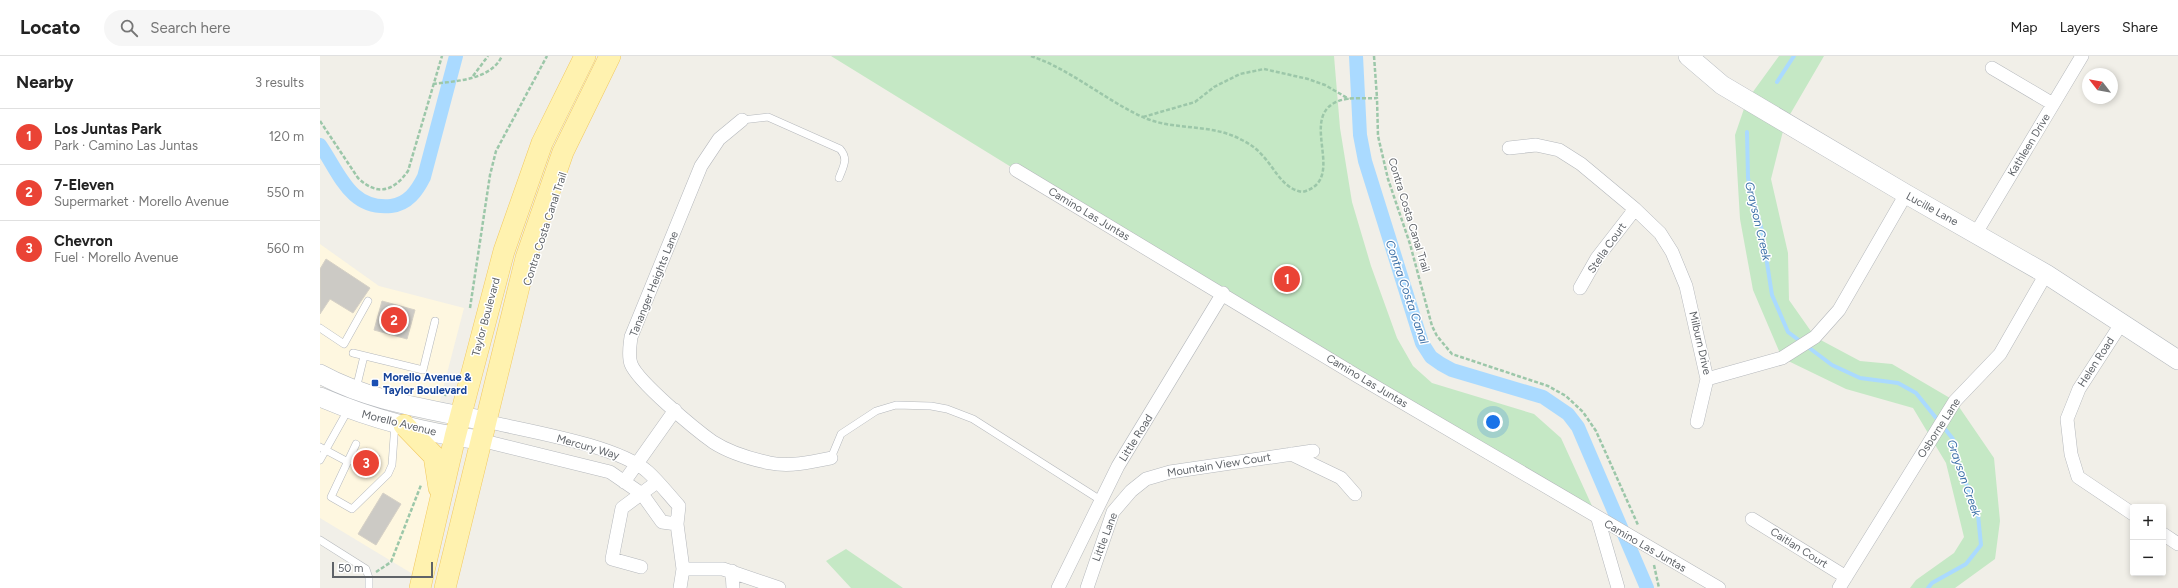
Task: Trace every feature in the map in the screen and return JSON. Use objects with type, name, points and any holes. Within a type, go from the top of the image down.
[{"type":"main road","name":"Taylor Boulevard","points":[[420,588],[460,416],[509,237],[542,143],[585,56]]},
{"type":"main road","points":[[445,588],[482,431],[526,258],[563,152],[610,56]]},
{"type":"main road","points":[[400,424],[434,456],[441,500]]},
{"type":"street","name":"Lucille Lane","points":[[1688,56],[1722,85],[1906,194],[2046,274],[2178,360]]},
{"type":"street","name":"Kathleen Drive","points":[[1976,233],[2082,56]]},
{"type":"street","points":[[1992,68],[2053,104]]},
{"type":"street","name":"Tananger Heights Lane","points":[[742,120],[719,140],[701,166],[631,337],[631,364],[639,376],[675,410],[714,442],[737,454],[772,463],[803,463],[831,458]]},
{"type":"street","name":"Milburn Drive","points":[[1508,148],[1536,145],[1559,150],[1581,164],[1635,209],[1660,233],[1672,252],[1686,286],[1707,379],[1782,358],[1815,337],[1839,310],[1906,194]]},
{"type":"street","name":"Camino Las Juntas","points":[[1016,170],[1088,215],[1223,293],[1359,377],[1604,522],[1719,588]]},
{"type":"street","name":"Stella Court","points":[[1580,288],[1597,258],[1635,209]]},
{"type":"street","name":"Osborne Lane","points":[[1842,582],[1955,401],[2000,354],[2046,274]]},
{"type":"street","name":"Little Road","points":[[1058,588],[1118,466],[1223,293]]},
{"type":"street","name":"Helen Road","points":[[2121,324],[2079,389],[2067,420],[2071,454],[2078,477],[2130,512]]},
{"type":"street","name":"Morello Avenue","points":[[320,374],[352,400],[400,424],[455,437],[482,431]]},
{"type":"street","points":[[1697,422],[1707,379]]},
{"type":"street","name":"Morello Avenue","points":[[320,397],[400,403],[460,416],[482,431]]},
{"type":"street","points":[[624,482],[635,464],[675,410]]},
{"type":"street","name":"Mercury Way","points":[[482,431],[582,444],[616,454],[647,471],[679,506],[677,524],[683,569],[680,588]]},
{"type":"street","name":"Mercury Way","points":[[482,431],[610,472],[642,494],[662,522],[677,524]]},
{"type":"street","name":"Mountain View Court","points":[[1131,491],[1146,478],[1170,472],[1313,451]]},
{"type":"street","points":[[1292,454],[1341,478],[1356,494]]},
{"type":"street","points":[[641,567],[612,559],[622,508],[657,482]]},
{"type":"street","name":"Little Lane","points":[[1087,588],[1113,512],[1131,491]]},
{"type":"street","name":"Caitlan Court","points":[[1752,519],[1842,582]]},
{"type":"street","points":[[1604,522],[1618,588]]},
{"type":"street","points":[[2166,536],[2178,544]]},
{"type":"street","points":[[683,569],[724,569],[779,588]]},
{"type":"street","points":[[732,572],[733,588]]},
{"type":"lane","points":[[742,120],[768,117],[840,149],[844,154],[846,162],[839,178]]},
{"type":"lane","points":[[320,328],[344,344],[368,301]]},
{"type":"lane","points":[[353,353],[423,370],[435,321]]},
{"type":"lane","points":[[320,460],[323,448],[352,400],[364,356]]},
{"type":"lane","points":[[831,458],[841,434],[876,411],[896,406],[931,406],[973,419],[1102,501]]},
{"type":"lane","points":[[356,444],[332,497],[352,509],[388,474],[392,465],[400,424]]},
{"type":"lane","points":[[323,448],[348,462]]},
{"type":"lane","points":[[320,540],[366,569],[369,576],[369,588]]},
{"type":"path","points":[[320,121],[358,178],[372,188],[387,189],[402,180],[408,171],[442,56]]},
{"type":"path","points":[[473,76],[488,56]]},
{"type":"path","points":[[433,84],[464,79],[492,70],[502,56]]},
{"type":"path","points":[[469,316],[490,175],[496,151],[547,56]]},
{"type":"path","points":[[1031,56],[1065,72],[1143,117],[1164,124],[1202,127],[1230,134],[1254,147],[1264,157],[1285,184],[1302,192],[1314,188],[1323,176],[1321,123],[1324,114],[1334,104],[1351,98]]},
{"type":"path","name":"Contra Costa Canal Trail","points":[[1374,56],[1378,136],[1388,179],[1410,244],[1432,326],[1437,336],[1452,354],[1548,386],[1566,396],[1583,412],[1596,431],[1645,546],[1659,588]]},
{"type":"path","points":[[1143,117],[1195,102],[1221,83],[1240,74],[1264,69],[1308,79],[1325,85],[1351,98],[1377,98]]},
{"type":"path","points":[[445,396],[452,382]]},
{"type":"path","points":[[369,576],[391,562],[422,481]]},
{"type":"shaded area","points":[[320,244],[379,286],[464,308],[437,412],[320,374]]},
{"type":"shaded area","points":[[320,397],[420,440],[441,500],[421,579],[320,518]]},
{"type":"green space","points":[[831,56],[1334,56],[1340,128],[1352,202],[1371,266],[1397,338],[1413,366],[1432,383],[1534,414],[1561,438],[1598,519],[1016,170]]},
{"type":"green space","points":[[1779,56],[1824,56],[1785,123],[1771,179],[1788,253],[1789,300],[1815,337],[1860,361],[1892,364],[1955,401],[1994,458],[2000,521],[1995,559],[1955,588],[1910,588],[1916,580],[1954,553],[1964,537],[1946,463],[1913,408],[1846,389],[1782,358],[1753,290],[1740,219],[1735,135],[1747,100]]},
{"type":"green space","points":[[846,549],[903,588],[851,588],[826,561]]},
{"type":"building","points":[[326,259],[370,288],[353,313],[330,299],[320,314],[320,269]]},
{"type":"building","points":[[382,301],[415,310],[407,339],[374,330]]},
{"type":"building","points":[[366,448],[380,456],[367,478],[353,469]]},
{"type":"building","points":[[383,493],[401,504],[376,545],[358,534]]},
{"type":"waterway","name":"Contra Costa Canal","points":[[320,145],[340,178],[356,196],[365,202],[377,206],[391,206],[407,200],[415,192],[424,177],[456,56]]},
{"type":"waterway","name":"Contra Costa Canal","points":[[1356,56],[1360,135],[1365,161],[1422,343],[1431,357],[1452,370],[1543,397],[1568,414],[1578,427],[1647,588]]},
{"type":"waterway","name":"Grayson Creek","points":[[1777,82],[1794,56]]},
{"type":"waterway","name":"Grayson Creek","points":[[1747,132],[1748,178],[1762,231],[1772,295],[1788,332],[1832,365],[1860,378],[1898,383],[1916,393],[1953,439],[1958,462],[1978,515],[1981,545],[1966,564],[1932,583],[1928,588]]},
{"type":"place","name":"Los Juntas Park","points":[[1287,279]]},
{"type":"place","name":"7-Eleven","points":[[394,320]]},
{"type":"place","name":"Morello Avenue & Taylor Boulevard","points":[[375,383]]},
{"type":"place","name":"Chevron","points":[[366,463]]}]
